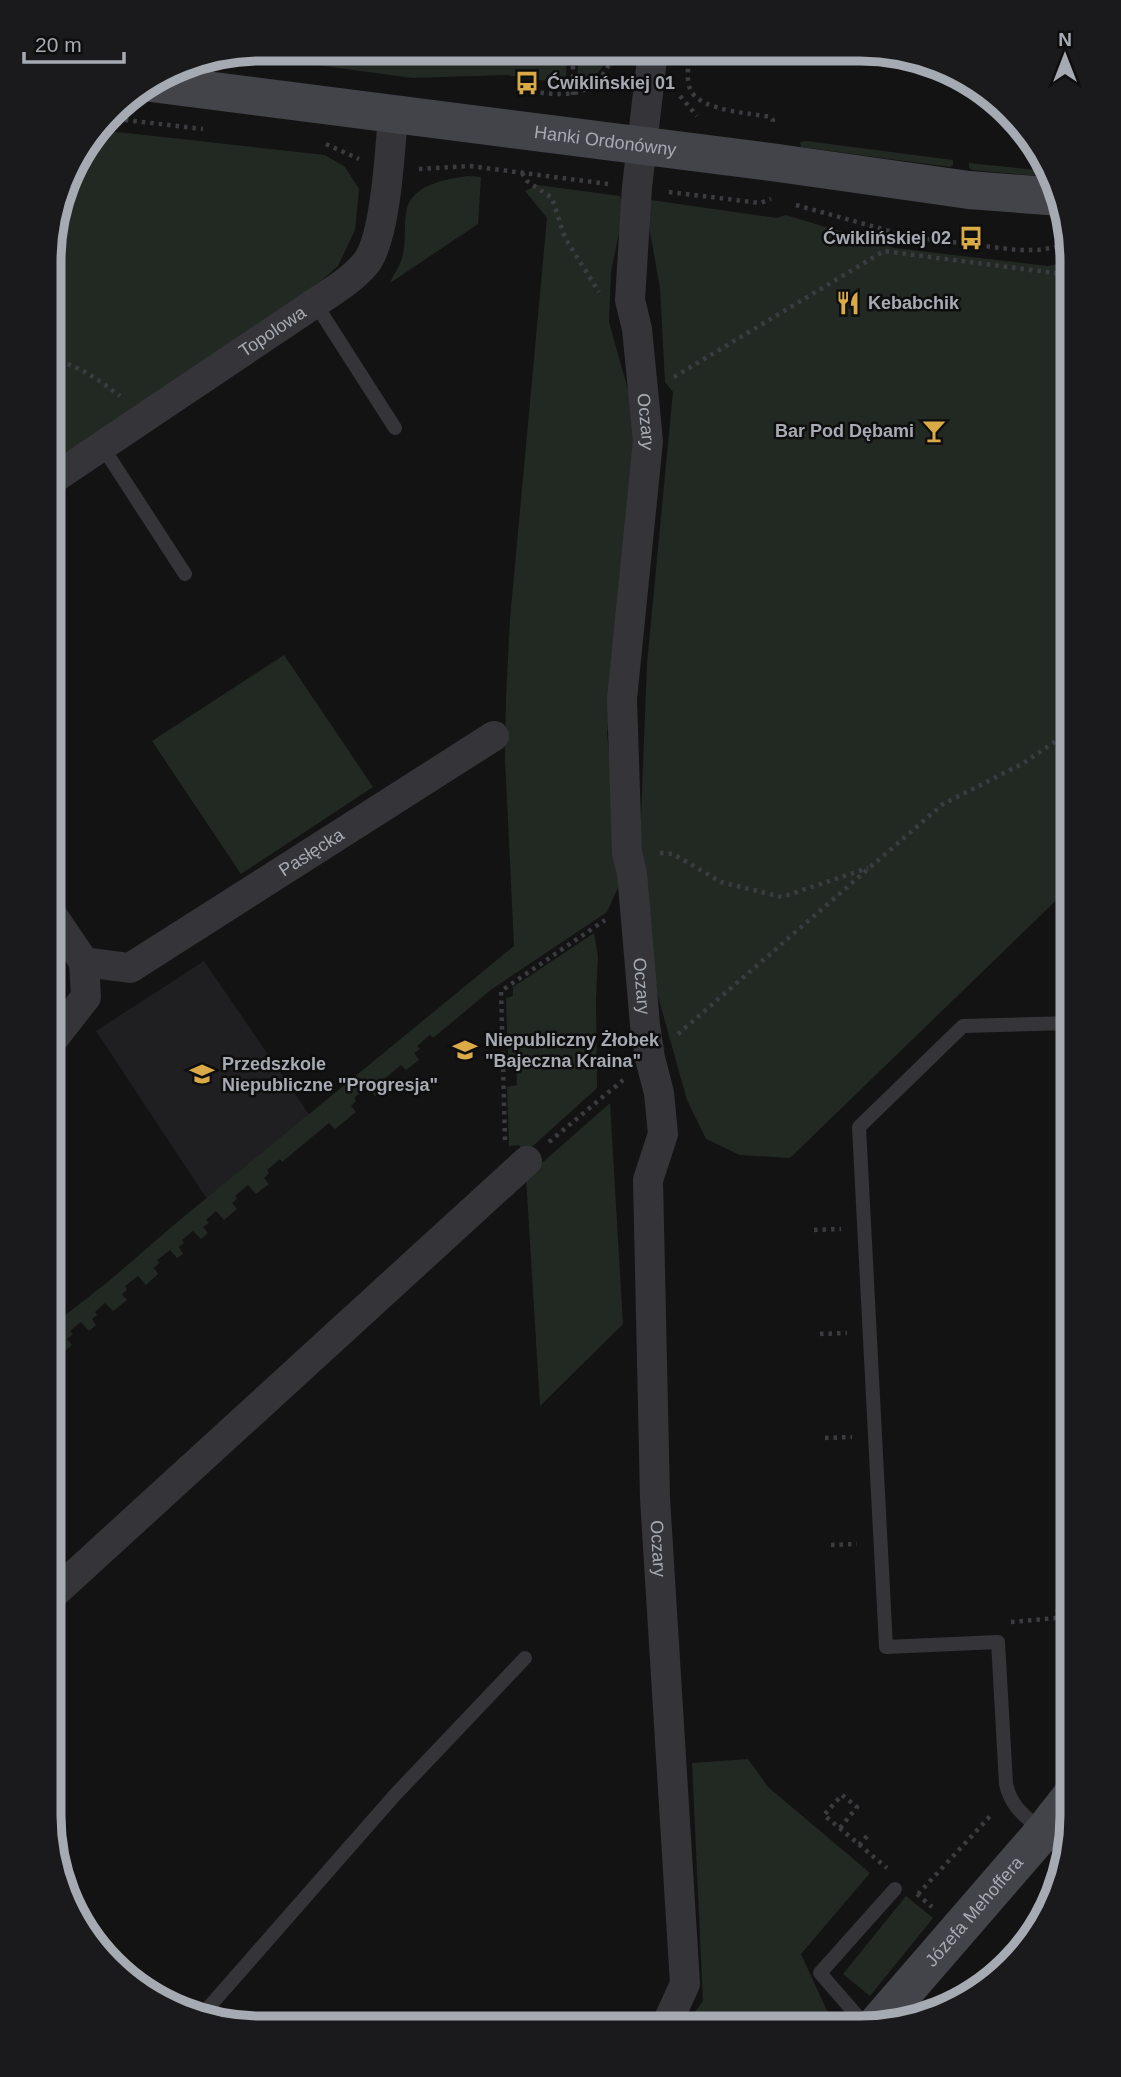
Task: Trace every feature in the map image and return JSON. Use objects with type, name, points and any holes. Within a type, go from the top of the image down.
[{"type":"street","name":"Oczary","points":[[652,61],[637,187],[630,300],[637,329],[648,441],[622,699],[629,863],[645,1025],[659,1093],[663,1134],[648,1180],[655,1498],[685,1984],[670,2016]]},
{"type":"street","name":"Hanki Ordonówny","points":[[167,85],[969,190],[1049,196]]},
{"type":"street","name":"Topolowa","points":[[61,474],[356,273],[374,250],[379,235],[393,115]]},
{"type":"street","name":"Pasłęcka","points":[[61,1029],[86,997],[494,736]]},
{"type":"street","points":[[61,928],[84,962],[86,997]]},
{"type":"street","points":[[84,962],[130,968]]},
{"type":"street","points":[[61,1587],[517,1170]]},
{"type":"street","name":"Józefa Mehoffera","points":[[885,2014],[1059,1811]]},
{"type":"lane","points":[[315,303],[395,428]]},
{"type":"lane","points":[[102,446],[185,574]]},
{"type":"lane","points":[[1042,1832],[1015,1806],[1006,1783],[999,1642],[886,1647],[859,1127],[963,1026],[1060,1023]]},
{"type":"lane","points":[[208,2009],[394,1796],[525,1658]]},
{"type":"lane","points":[[857,2016],[820,1973],[901,1888]]},
{"type":"path","points":[[573,61],[573,95],[589,88],[605,74],[610,61]]},
{"type":"path","points":[[677,89],[681,99],[697,116],[708,118]]},
{"type":"path","points":[[120,120],[216,131]]},
{"type":"path","points":[[324,143],[368,163]]},
{"type":"path","points":[[407,170],[470,166],[760,203],[773,198]]},
{"type":"path","points":[[522,172],[527,181],[552,198],[565,238],[602,297],[637,329]]},
{"type":"path","points":[[786,202],[911,237],[1017,250],[1059,247]]},
{"type":"path","points":[[644,396],[884,251],[1060,273]]},
{"type":"path","points":[[61,362],[89,373],[145,416]]},
{"type":"path","points":[[517,1170],[943,804],[1022,764],[1060,738]]},
{"type":"path","points":[[517,1170],[501,991],[610,916],[629,863],[673,854],[722,882],[782,897],[872,866]]},
{"type":"path","points":[[999,1642],[1010,1622],[1056,1619],[1059,1605]]},
{"type":"path","points":[[918,1895],[993,1814],[993,1795],[1006,1783]]},
{"type":"path","points":[[840,1828],[858,1807],[842,1795],[824,1815],[888,1870]]},
{"type":"path","points":[[859,1845],[869,1834]]},
{"type":"path","points":[[901,1888],[918,1895],[940,1914]]},
{"type":"shaded area","points":[[287,61],[567,61],[566,79],[561,83],[507,75],[412,78]]},
{"type":"shaded area","points":[[578,61],[605,61],[592,78],[583,84],[577,81]]},
{"type":"shaded area","points":[[109,131],[325,155],[345,167],[359,189],[355,230],[338,266],[299,300],[61,462],[63,235],[76,185],[88,161]]},
{"type":"shaded area","points":[[800,142],[953,160],[953,165],[950,167],[801,147]]},
{"type":"shaded area","points":[[969,163],[1037,170],[1040,176],[972,170]]},
{"type":"shaded area","points":[[468,176],[481,177],[478,224],[390,283],[402,258],[406,214],[411,200],[432,184]]},
{"type":"shaded area","points":[[537,185],[620,196],[624,208],[611,272],[609,322],[639,429],[607,733],[620,883],[607,912],[492,989],[433,1038],[430,1035],[417,1046],[420,1049],[414,1053],[419,1060],[406,1070],[401,1065],[383,1080],[387,1086],[375,1096],[367,1087],[354,1098],[356,1101],[351,1106],[356,1112],[335,1129],[329,1123],[282,1162],[280,1159],[267,1170],[269,1173],[264,1178],[269,1184],[256,1194],[248,1185],[235,1196],[237,1199],[232,1203],[237,1209],[224,1220],[216,1211],[206,1220],[209,1223],[203,1227],[208,1233],[201,1239],[193,1231],[182,1240],[184,1243],[179,1247],[183,1254],[177,1258],[170,1250],[157,1260],[159,1263],[154,1268],[158,1274],[146,1285],[138,1276],[125,1286],[127,1290],[122,1294],[127,1300],[113,1311],[105,1303],[95,1312],[97,1315],[92,1319],[96,1325],[89,1331],[81,1322],[70,1331],[73,1334],[67,1339],[72,1345],[65,1351],[61,1346],[61,1318],[514,946],[505,759],[506,697],[510,619],[547,218],[525,191]]},
{"type":"shaded area","points":[[644,199],[777,218],[786,215],[895,248],[1048,266],[1060,264],[1060,897],[790,1158],[740,1155],[706,1139],[687,1100],[657,993],[640,844],[647,663],[673,392],[665,382],[660,288]]},
{"type":"shaded area","points":[[284,655],[373,787],[241,874],[152,741]]},
{"type":"shaded area","points":[[594,933],[598,956],[597,1088],[524,1154],[519,1145],[509,1146],[507,1087],[517,1085],[516,1059],[508,1058],[506,998],[513,996],[513,987]]},
{"type":"shaded area","name":"Przedszkole Niepubliczne \"Progresja\"","points":[[204,961],[310,1116],[207,1199],[96,1031]]},
{"type":"shaded area","points":[[610,1103],[623,1324],[540,1406],[526,1177]]},
{"type":"shaded area","points":[[748,1759],[768,1787],[870,1873],[801,1954],[830,2016],[692,2016],[703,2001],[692,1763]]},
{"type":"shaded area","points":[[906,1896],[933,1918],[870,1996],[843,1974]]},
{"type":"place","name":"Ćwiklińskiej 01","points":[[527,83]]},
{"type":"place","name":"Ćwiklińskiej 02","points":[[971,238]]},
{"type":"place","name":"Kebabchik","points":[[848,303]]},
{"type":"place","name":"Bar Pod Dębami","points":[[934,431]]},
{"type":"place","name":"Niepubliczny Żłobek \"Bajeczna Kraina\"","points":[[465,1050]]},
{"type":"place","name":"Przedszkole Niepubliczne \"Progresja\"","points":[[202,1074]]}]
